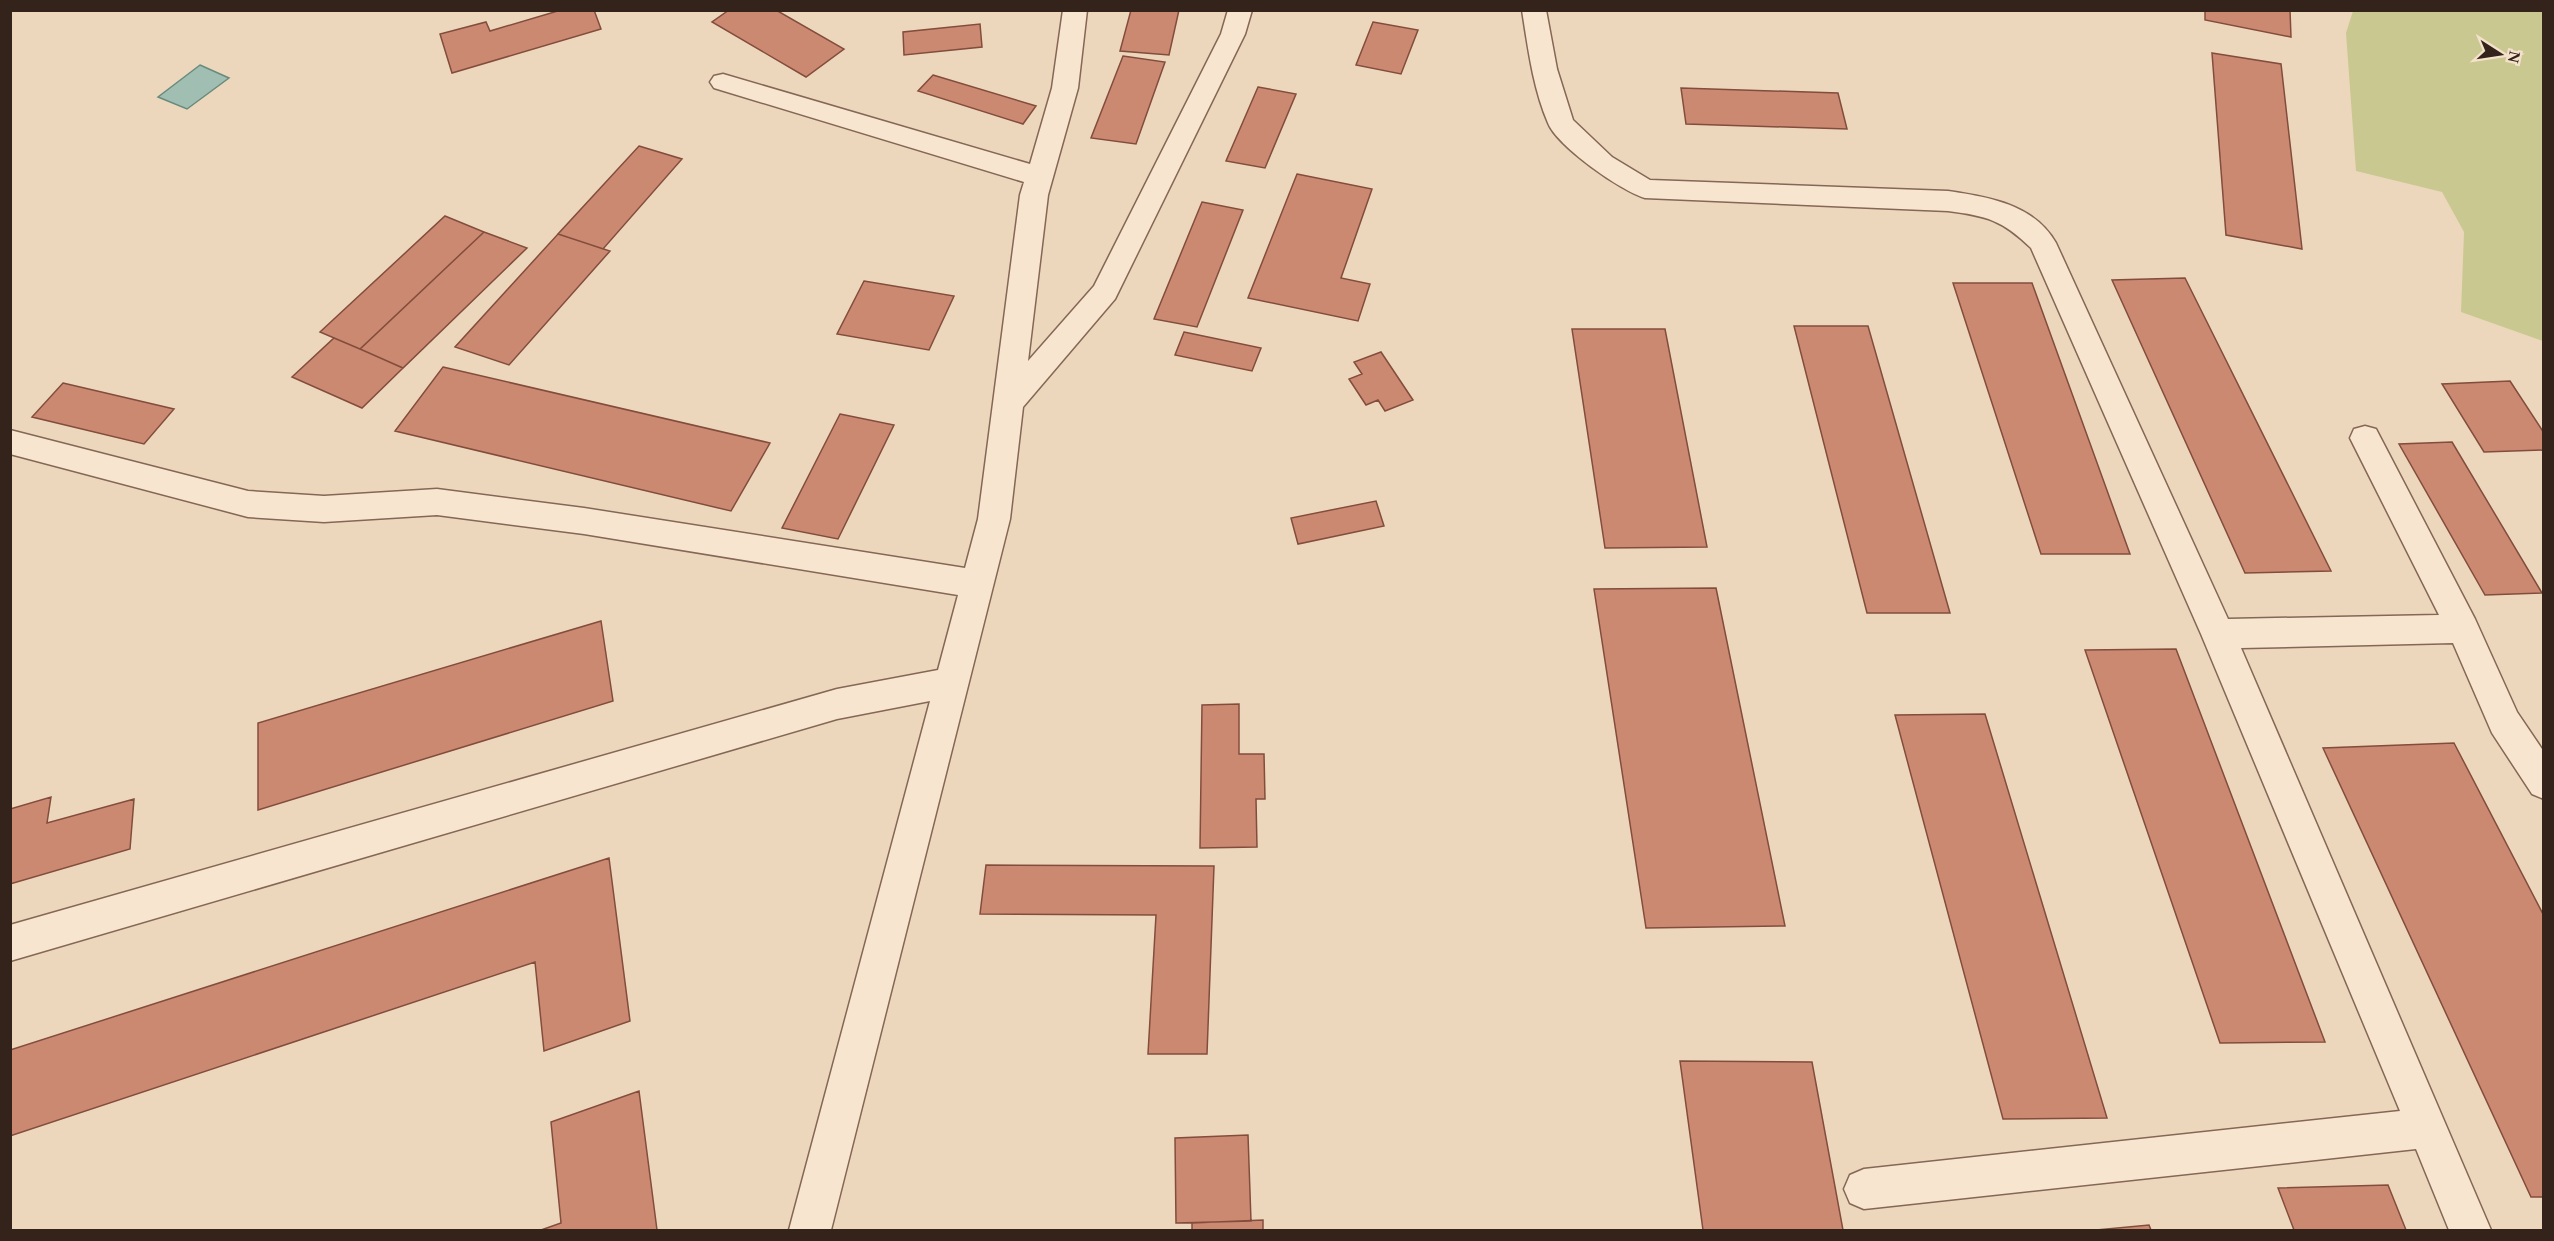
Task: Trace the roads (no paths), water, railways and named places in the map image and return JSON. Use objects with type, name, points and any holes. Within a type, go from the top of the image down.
[{"type":"street","points":[[810,1230],[994,519],[1034,195],[1065,88],[1075,10]]},
{"type":"street","points":[[1008,404],[1105,292],[1233,34],[1240,10]]},
{"type":"street","points":[[1534,10],[1544,69],[1562,124],[1603,164],[1645,189],[1948,201],[1987,206],[2021,222],[2042,243],[2218,634],[2470,1230]]},
{"type":"street","points":[[723,82],[1040,177]]},
{"type":"street","points":[[2366,438],[2463,629],[2504,722],[2544,783]]},
{"type":"street","points":[[10,442],[248,504],[324,509],[437,502],[584,521],[977,584]]},
{"type":"street","points":[[2218,634],[2463,629]]},
{"type":"street","points":[[10,943],[837,704],[952,682]]},
{"type":"street","points":[[1863,1190],[2427,1128]]}]
